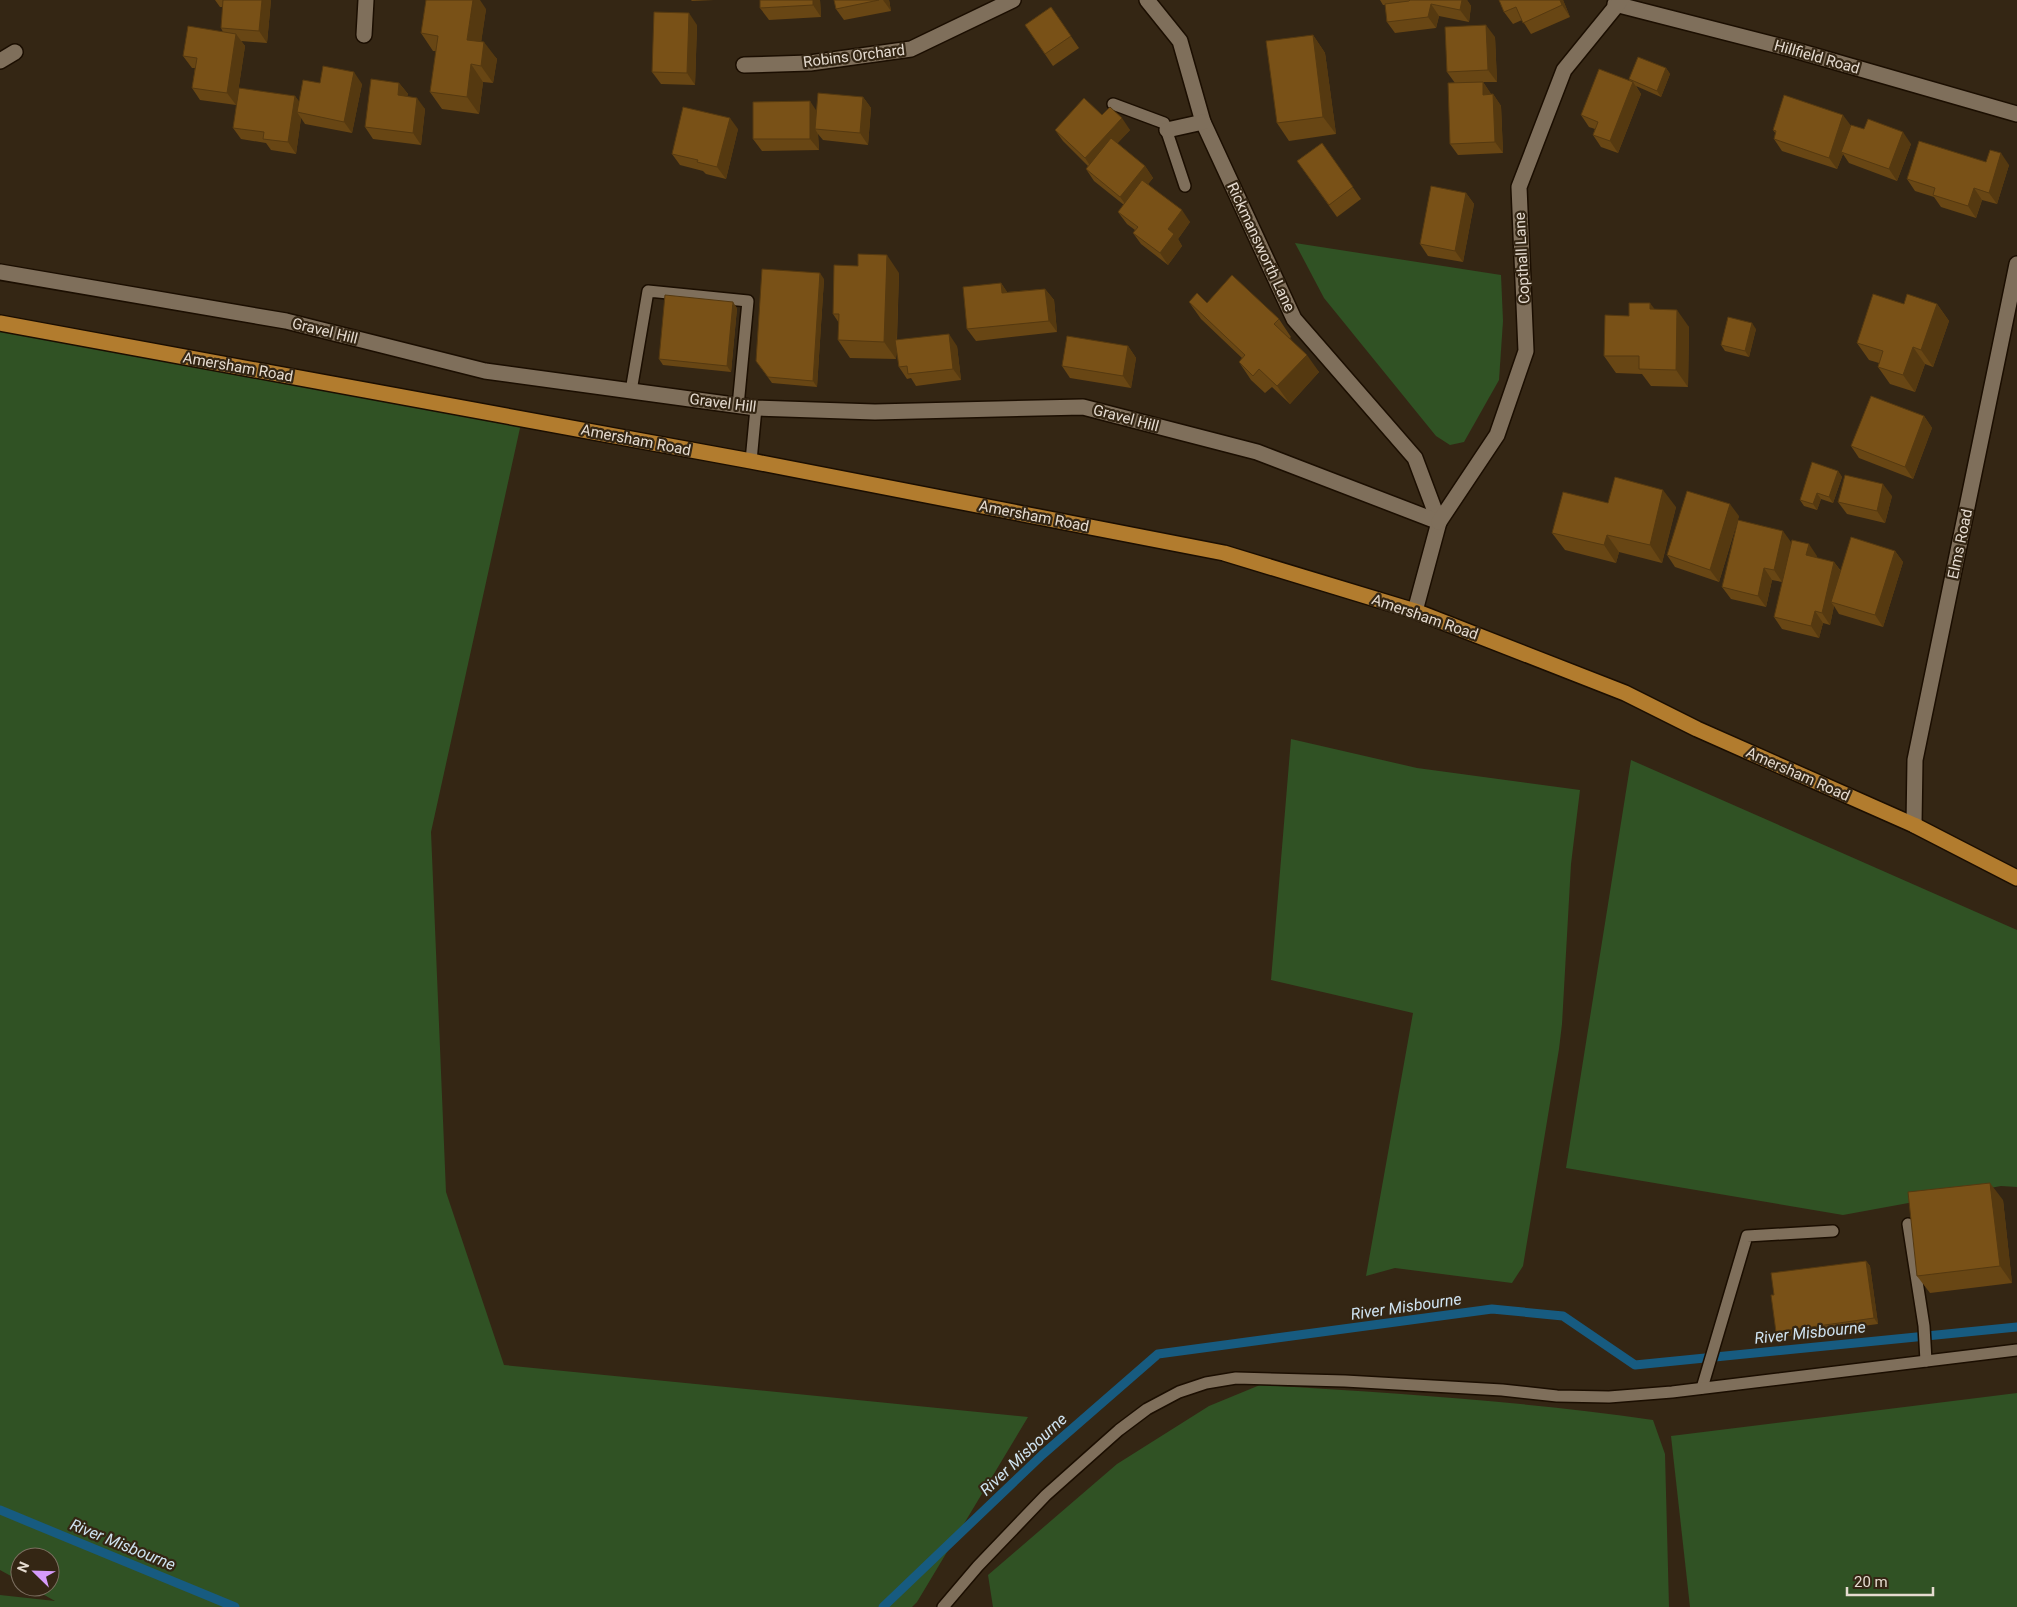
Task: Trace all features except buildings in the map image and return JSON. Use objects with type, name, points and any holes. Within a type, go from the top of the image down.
[{"type":"highway","name":"Amersham Road","points":[[0,323],[751,461],[1224,553],[1415,611],[1625,693],[1697,729],[1914,825],[2017,878]]},
{"type":"street","points":[[364,35],[366,0]]},
{"type":"street","name":"Robins Orchard","points":[[744,65],[810,63],[911,49],[1012,0]]},
{"type":"street","name":"Rickmansworth Lane","points":[[1147,0],[1180,41],[1203,122],[1294,319],[1415,458],[1439,522]]},
{"type":"street","name":"Hillfield Road","points":[[1618,2],[1791,49],[2017,114]]},
{"type":"street","name":"Copthall Lane","points":[[1439,522],[1497,435],[1526,351],[1519,187],[1564,70],[1618,2]]},
{"type":"street","points":[[0,61],[15,52]]},
{"type":"street","points":[[1167,130],[1203,122]]},
{"type":"street","name":"Elms Road","points":[[1914,825],[1915,760],[2017,264]]},
{"type":"street","name":"Gravel Hill","points":[[0,272],[286,321],[485,371],[738,406],[875,412],[1083,407],[1257,452],[1439,522]]},
{"type":"street","points":[[1415,611],[1439,522]]},
{"type":"lane","points":[[1113,104],[1164,123],[1185,186]]},
{"type":"lane","points":[[631,391],[648,291],[748,301],[738,406]]},
{"type":"lane","points":[[751,461],[756,408]]},
{"type":"lane","points":[[1908,1224],[1924,1326],[1926,1361]]},
{"type":"lane","points":[[1702,1388],[1747,1236],[1833,1231]]},
{"type":"lane","points":[[943,1607],[978,1566],[1046,1496],[1119,1430],[1147,1410],[1180,1392],[1206,1383],[1236,1378],[1345,1381],[1502,1390],[1557,1396],[1592,1396],[1663,1393],[2017,1350]]},
{"type":"green space","points":[[1295,243],[1501,275],[1503,321],[1499,380],[1464,442],[1450,445],[1436,436],[1324,298]]},
{"type":"green space","points":[[0,323],[522,419],[431,832],[446,1192],[504,1365],[1028,1417],[917,1602],[912,1607],[0,1607],[0,1595],[55,1601],[48,1597],[60,1597],[60,1547],[10,1547],[10,1576],[0,1570]]},
{"type":"green space","points":[[1291,739],[1417,768],[1580,790],[1571,864],[1559,1049],[1523,1266],[1512,1283],[1395,1268],[1366,1276],[1413,1013],[1271,980]]},
{"type":"green space","points":[[1631,760],[2017,930],[2017,1187],[2001,1186],[1843,1215],[1566,1168]]},
{"type":"green space","points":[[1260,1385],[1506,1403],[1653,1420],[1665,1454],[1669,1607],[993,1607],[988,1575],[1117,1464],[1209,1406]]},
{"type":"green space","points":[[2017,1393],[2017,1607],[1690,1607],[1671,1436]]},
{"type":"waterway","name":"River Misbourne","points":[[883,1607],[1042,1455],[1158,1354],[1492,1309],[1563,1316],[1635,1365],[2017,1327]]},
{"type":"waterway","name":"River Misbourne","points":[[0,1510],[235,1607]]}]
